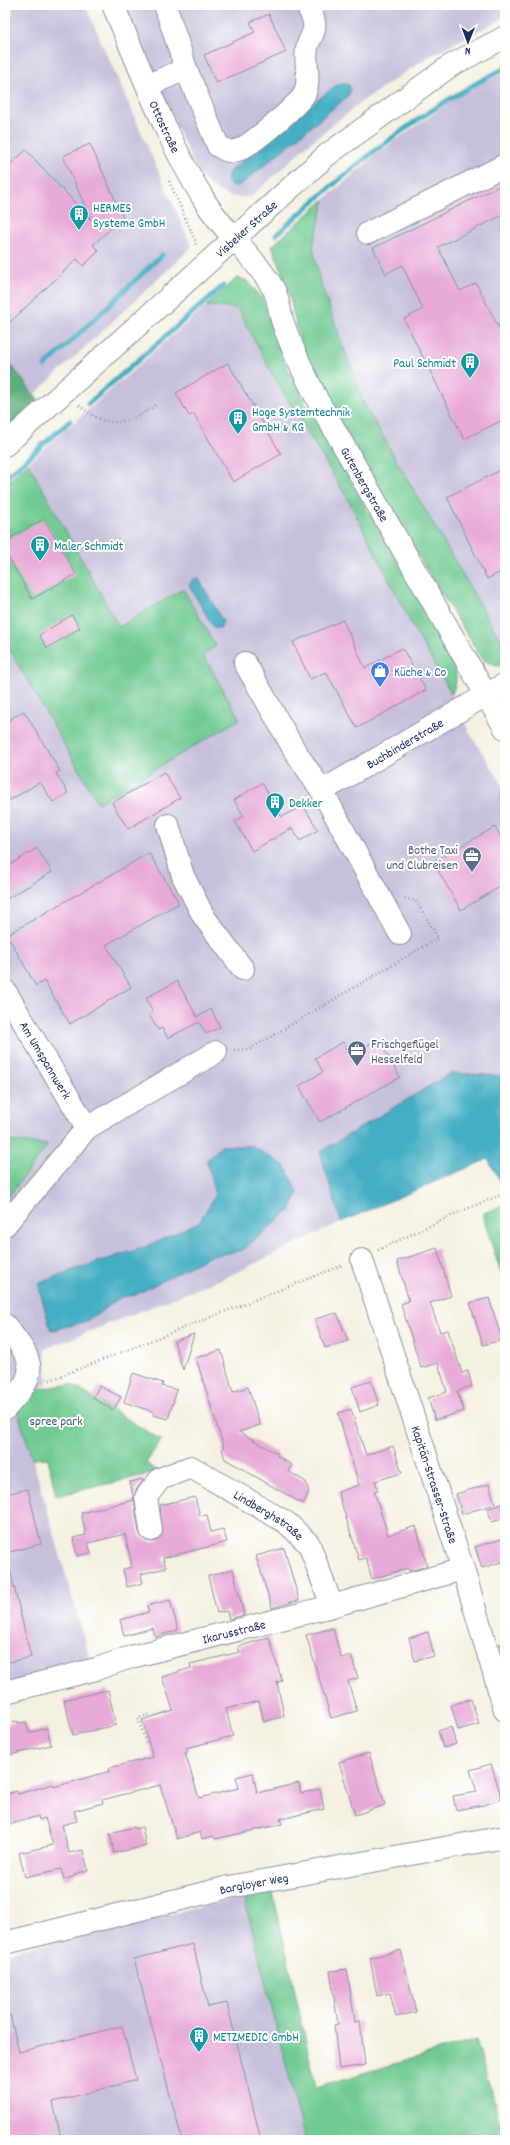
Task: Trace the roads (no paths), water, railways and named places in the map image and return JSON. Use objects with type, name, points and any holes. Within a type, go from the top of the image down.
[{"type":"street","name":"Ottostraße","points":[[113,5],[179,158],[207,204],[232,238]]},
{"type":"street","points":[[168,6],[186,69],[218,146],[228,152],[240,150],[293,108],[305,94],[309,76],[306,59],[307,46],[314,34],[314,21],[307,5]]},
{"type":"street","name":"Visbeker Straße","points":[[5,445],[232,238],[327,155],[367,124],[450,66],[505,37]]},
{"type":"street","points":[[148,85],[186,69]]},
{"type":"street","points":[[368,233],[505,165]]},
{"type":"street","name":"Gutenbergstraße","points":[[232,238],[259,266],[275,290],[282,322],[296,358],[318,401],[505,728]]},
{"type":"street","points":[[245,663],[295,751],[322,791],[400,934]]},
{"type":"street","name":"Buchbinderstraße","points":[[322,791],[505,684]]},
{"type":"street","points":[[168,826],[182,876],[204,917],[243,969]]},
{"type":"street","name":"Am Umspannwerk","points":[[5,991],[87,1128]]},
{"type":"street","points":[[5,1225],[87,1128],[216,1052]]},
{"type":"street","name":"Kapitän-Strasser-Straße","points":[[362,1260],[463,1569],[505,1710]]},
{"type":"street","points":[[5,1325],[26,1351],[30,1376],[22,1391],[5,1409]]},
{"type":"street","name":"Lindberghstraße","points":[[151,1530],[146,1497],[160,1479],[191,1467],[286,1523],[309,1544],[332,1606]]},
{"type":"street","name":"Ikarusstraße","points":[[5,1692],[96,1670],[131,1657],[332,1606],[463,1569]]},
{"type":"street","name":"Bargloyer Weg","points":[[5,1943],[230,1886],[505,1836]]},
{"type":"water","points":[[344,83],[349,85],[350,91],[348,96],[244,182],[236,187],[230,185],[227,180],[229,172],[335,86]]},
{"type":"water","points":[[196,578],[199,579],[223,622],[220,628],[214,628],[189,585],[192,580]]},
{"type":"water","points":[[451,1073],[505,1076],[505,1184],[502,1185],[488,1159],[341,1222],[320,1152]]},
{"type":"water","points":[[221,1146],[252,1146],[285,1166],[298,1193],[290,1210],[243,1250],[208,1257],[135,1295],[121,1297],[89,1320],[51,1331],[38,1284],[70,1271],[145,1247],[199,1222],[215,1196],[207,1160]]},
{"type":"waterway","points":[[276,235],[330,187],[385,143],[442,103],[505,68]]},
{"type":"waterway","points":[[45,366],[162,255]]},
{"type":"waterway","points":[[88,404],[223,286]]},
{"type":"waterway","points":[[5,478],[70,421]]},
{"type":"place","name":"HERMES Systeme GmbH","points":[[79,231]]},
{"type":"place","name":"Paul Schmidt","points":[[470,379]]},
{"type":"place","name":"Hoge Systemtechnik GmbH & KG","points":[[238,435]]},
{"type":"place","name":"Maler Schmidt","points":[[40,562]]},
{"type":"place","name":"Küche & Co","points":[[380,688]]},
{"type":"place","name":"Dekker","points":[[275,819]]},
{"type":"place","name":"Bothe Taxi und Clubreisen","points":[[472,873]]},
{"type":"place","name":"Frischgeflügel Hesselfeld","points":[[357,1067]]},
{"type":"place","name":"METZMEDIC GmbH","points":[[199,2053]]},
{"type":"park label","name":"spree park","points":[[56,1420]]}]
